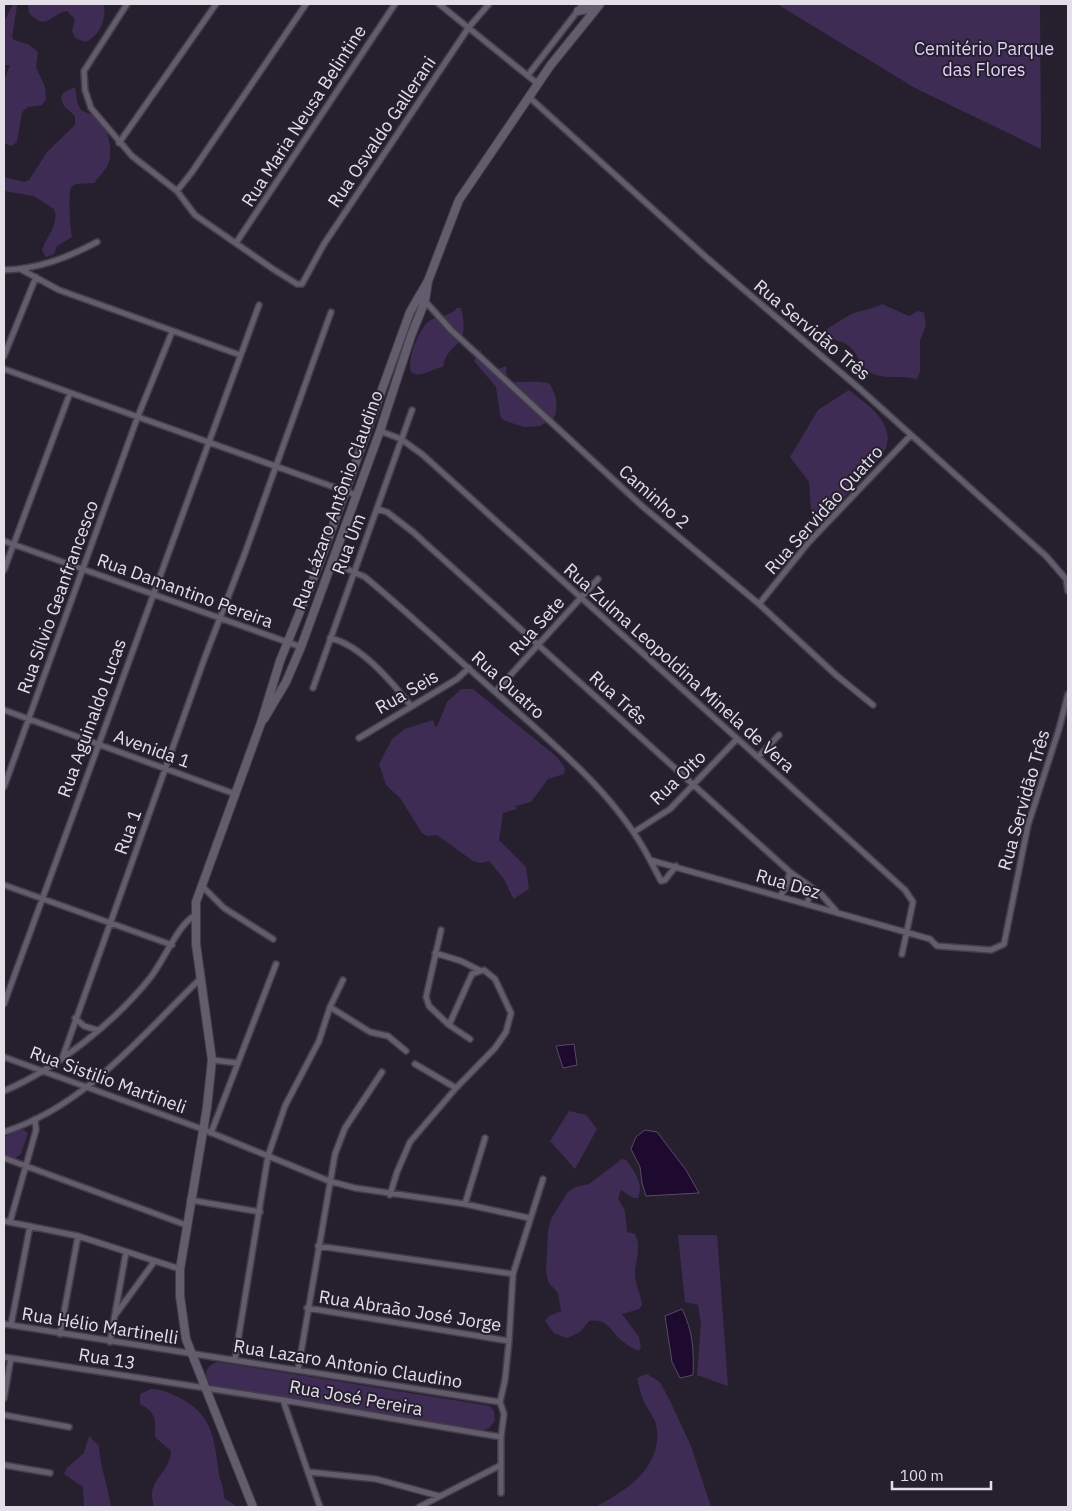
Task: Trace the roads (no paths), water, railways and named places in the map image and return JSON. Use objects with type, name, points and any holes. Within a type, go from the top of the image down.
[{"type":"main road","points":[[578,11],[598,5]]},
{"type":"main road","name":"Rua Lázaro Antônio Claudino","points":[[253,1507],[193,1354],[183,1320],[180,1269],[208,1099],[212,1060],[194,916],[201,885],[261,723],[269,694],[410,312],[428,281],[459,200],[529,96],[598,5]]},
{"type":"main road","name":"Rua Lázaro Antônio Claudino","points":[[261,723],[286,682],[333,564],[411,336],[425,301],[428,281]]},
{"type":"street","points":[[120,4],[122,10]]},
{"type":"street","points":[[127,4],[86,66],[84,78],[87,99],[91,108],[119,143],[140,164],[177,191],[195,215],[236,243]]},
{"type":"street","points":[[119,143],[216,4]]},
{"type":"street","points":[[177,191],[192,172],[306,4]]},
{"type":"street","name":"Rua Maria Neusa Belintine","points":[[236,243],[395,4]]},
{"type":"street","points":[[439,4],[538,84]]},
{"type":"street","name":"Rua Osvaldo Gallerani","points":[[236,243],[297,284],[302,284],[306,280],[324,244],[469,27],[488,4]]},
{"type":"street","points":[[528,75],[583,4]]},
{"type":"street","name":"Rua Servidão Três","points":[[529,96],[722,271],[840,371],[1046,556],[1066,579],[1068,591]]},
{"type":"street","points":[[4,270],[22,270],[64,258],[97,242]]},
{"type":"street","points":[[22,270],[59,290],[240,355]]},
{"type":"street","points":[[4,356],[36,277]]},
{"type":"street","name":"Caminho 2","points":[[425,301],[451,330],[642,506],[759,604],[836,675],[873,705]]},
{"type":"street","name":"Rua Aguinaldo Lucas","points":[[4,1004],[207,441],[259,305]]},
{"type":"street","name":"Rua 1","points":[[64,1056],[75,1018],[331,312]]},
{"type":"street","name":"Rua Sílvio Geanfrancesco","points":[[4,787],[138,416],[172,332]]},
{"type":"street","points":[[4,369],[356,496]]},
{"type":"street","points":[[4,570],[70,393]]},
{"type":"street","name":"Rua Um","points":[[313,688],[412,410]]},
{"type":"street","name":"Rua Zulma Leopoldina Minela de Vera","points":[[380,431],[401,439],[423,455],[910,895],[913,902],[902,954]]},
{"type":"street","name":"Rua Servidão Quatro","points":[[759,604],[809,542],[911,435]]},
{"type":"street","name":"Rua Três","points":[[377,509],[387,512],[413,532],[694,786],[837,912]]},
{"type":"street","name":"Rua Damantino Pereira","points":[[4,541],[301,647]]},
{"type":"street","name":"Rua Quatro","points":[[333,564],[354,571],[374,584],[584,774],[634,832],[650,860]]},
{"type":"street","name":"Rua Sete","points":[[495,692],[598,579]]},
{"type":"street","points":[[330,638],[352,646],[396,687],[411,706]]},
{"type":"street","name":"Rua Seis","points":[[359,738],[457,679],[469,668]]},
{"type":"street","name":"Rua Servidão Três","points":[[1004,944],[1028,825],[1068,694]]},
{"type":"street","name":"Avenida 1","points":[[4,710],[235,794]]},
{"type":"street","points":[[758,757],[779,735]]},
{"type":"street","name":"Rua Oito","points":[[634,832],[670,809],[737,739]]},
{"type":"street","points":[[650,860],[661,881],[665,880],[676,866]]},
{"type":"street","name":"Rua Dez","points":[[650,860],[907,932],[930,939],[937,946],[991,950],[1004,944]]},
{"type":"street","points":[[780,896],[785,889],[790,872]]},
{"type":"street","points":[[4,885],[172,945]]},
{"type":"street","points":[[201,885],[224,908],[273,939]]},
{"type":"street","points":[[807,904],[812,888]]},
{"type":"street","points":[[4,1091],[43,1070],[64,1056],[97,1030],[138,993],[162,962],[185,924],[194,916]]},
{"type":"street","points":[[440,930],[426,997],[429,1006],[449,1025],[470,1039]]},
{"type":"street","points":[[390,1195],[397,1172],[410,1142],[456,1088],[495,1048],[506,1032],[511,1013],[495,979],[488,972],[435,953]]},
{"type":"street","points":[[210,1133],[276,964]]},
{"type":"street","points":[[449,1025],[472,974],[479,970]]},
{"type":"street","points":[[4,1132],[35,1119],[87,1087],[139,1043],[201,978]]},
{"type":"street","points":[[235,1359],[268,1156],[285,1106],[319,1041],[330,1007],[343,980]]},
{"type":"street","points":[[330,1007],[370,1032],[388,1036],[406,1051]]},
{"type":"street","points":[[75,1018],[84,1026],[97,1030]]},
{"type":"street","name":"Rua Sistilio Martineli","points":[[4,1057],[210,1133],[329,1182],[390,1195],[465,1204],[530,1218]]},
{"type":"street","points":[[212,1060],[237,1063]]},
{"type":"street","points":[[415,1064],[456,1088]]},
{"type":"street","points":[[298,1370],[307,1308],[335,1154],[346,1128],[382,1072]]},
{"type":"street","points":[[10,1222],[36,1130],[35,1119]]},
{"type":"street","points":[[465,1204],[485,1138]]},
{"type":"street","points":[[4,1158],[186,1225]]},
{"type":"street","points":[[501,1493],[501,1437],[504,1414],[500,1402],[510,1340],[513,1274],[543,1179]]},
{"type":"street","points":[[190,1200],[260,1212]]},
{"type":"street","points":[[4,1221],[78,1236],[180,1269]]},
{"type":"street","points":[[11,1325],[30,1226]]},
{"type":"street","points":[[60,1334],[78,1236]]},
{"type":"street","points":[[318,1246],[513,1274]]},
{"type":"street","points":[[110,1342],[126,1252]]},
{"type":"street","points":[[114,1315],[154,1262]]},
{"type":"street","name":"Rua Abraão José Jorge","points":[[307,1308],[510,1340]]},
{"type":"street","name":"Rua Hélio Martinelli","points":[[4,1324],[193,1354]]},
{"type":"street","name":"Rua Lazaro Antonio Claudino","points":[[193,1354],[235,1359],[500,1402]]},
{"type":"street","name":"Rua 13","points":[[4,1357],[207,1388]]},
{"type":"street","points":[[4,1398],[11,1358]]},
{"type":"street","name":"Rua José Pereira","points":[[207,1388],[501,1437]]},
{"type":"street","points":[[283,1400],[310,1472],[320,1507]]},
{"type":"street","points":[[4,1415],[70,1427]]},
{"type":"street","points":[[4,1465],[50,1473]]},
{"type":"street","points":[[419,1507],[501,1465]]},
{"type":"street","points":[[310,1472],[376,1479],[439,1496]]},
{"type":"park label","name":"Cemitério Parque das Flores","points":[[984,59]]}]
